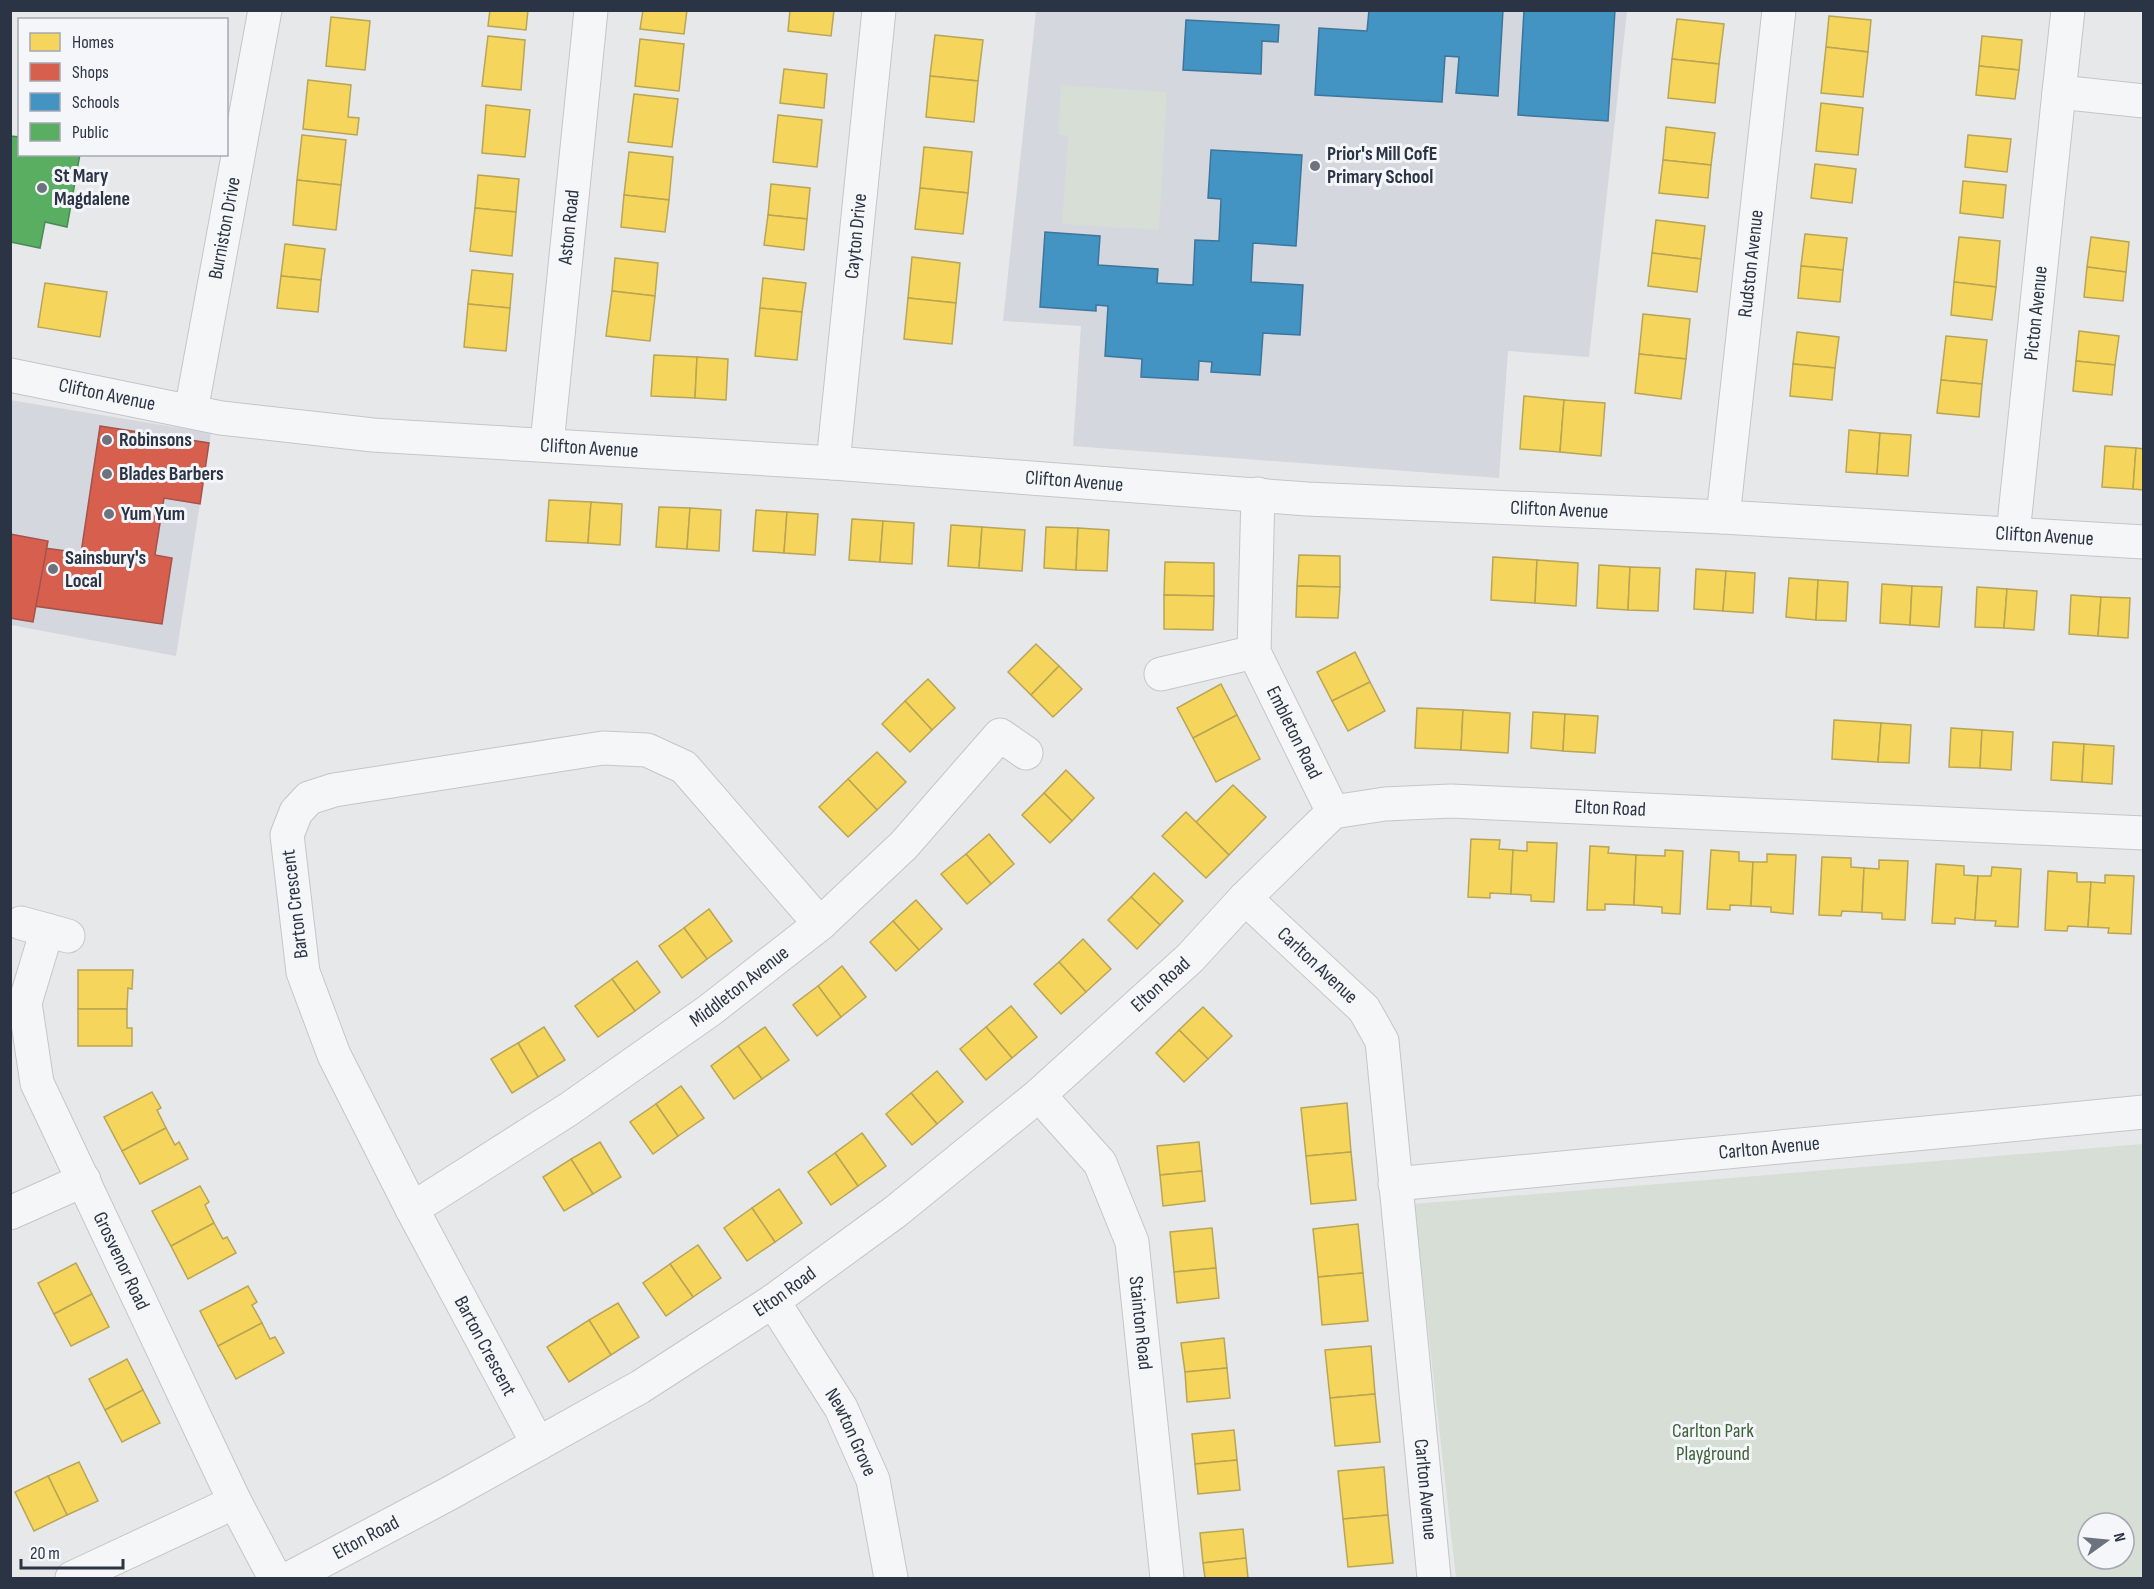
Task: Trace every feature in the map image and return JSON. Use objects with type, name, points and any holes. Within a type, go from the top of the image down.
[{"type":"street","name":"Burniston Drive","points":[[191,411],[266,10]]},
{"type":"street","name":"Aston Road","points":[[547,444],[591,10]]},
{"type":"street","name":"Cayton Drive","points":[[833,463],[879,10]]},
{"type":"street","name":"Rudston Avenue","points":[[1723,517],[1779,10]]},
{"type":"street","name":"Picton Avenue","points":[[2013,534],[2068,10]]},
{"type":"street","points":[[2059,92],[2144,101]]},
{"type":"street","name":"Clifton Avenue","points":[[10,375],[191,411],[299,429],[833,463],[1319,500],[1723,517],[2144,542]]},
{"type":"street","name":"Embleton Road","points":[[1258,494],[1254,652],[1333,812]]},
{"type":"street","points":[[1161,674],[1254,652]]},
{"type":"street","name":"Middleton Avenue","points":[[412,1209],[569,1109],[710,1010],[820,924],[904,845],[1000,735],[1026,753]]},
{"type":"street","name":"Barton Crescent","points":[[538,1444],[412,1209],[334,1055],[303,972],[287,835],[296,812],[309,798],[334,790],[603,748],[648,750],[684,767],[820,924]]},
{"type":"street","name":"Elton Road","points":[[291,1578],[640,1387],[773,1301],[895,1212],[1039,1095],[1190,958],[1245,898],[1333,812],[1385,804],[1450,801],[2144,833]]},
{"type":"street","name":"Carlton Avenue","points":[[1245,898],[1364,1009],[1382,1041],[1434,1578]]},
{"type":"street","name":"Grosvenor Road","points":[[45,930],[25,1003],[37,1083],[235,1502],[275,1578]]},
{"type":"street","name":"Stainton Road","points":[[1039,1095],[1100,1163],[1132,1242],[1167,1578]]},
{"type":"street","name":"Carlton Avenue","points":[[1395,1184],[2144,1112]]},
{"type":"street","points":[[10,1213],[84,1180]]},
{"type":"street","name":"Newton Grove","points":[[773,1301],[841,1408],[873,1480],[891,1578]]},
{"type":"street","points":[[72,1578],[235,1502]]},
{"type":"shaded area","name":"Prior's Mill CofE Primary School","points":[[1036,11],[1627,11],[1589,357],[1508,351],[1499,478],[1073,446],[1081,326],[1003,321]]},
{"type":"shaded area","points":[[10,400],[211,433],[176,656],[11,625]]},
{"type":"green space","points":[[1061,85],[1167,92],[1159,230],[1062,224],[1068,136],[1058,135]]},
{"type":"green space","name":"Carlton Park Playground","points":[[2143,1144],[2143,1578],[1456,1578],[1414,1204]]},
{"type":"building: Homes","points":[[490,10],[528,10],[526,30],[488,26]]},
{"type":"building: Homes","points":[[643,10],[687,10],[684,34],[640,29]]},
{"type":"building: Homes","points":[[790,10],[834,10],[831,36],[788,31]]},
{"type":"building: Homes","points":[[1829,16],[1871,20],[1868,52],[1826,47]]},
{"type":"building: Homes","points":[[331,17],[370,21],[365,70],[326,66]]},
{"type":"building: Homes","points":[[1677,19],[1724,24],[1719,64],[1672,59]]},
{"type":"building: Homes","points":[[935,35],[983,40],[978,81],[930,76]]},
{"type":"building: Homes","points":[[488,36],[525,40],[521,90],[482,86]]},
{"type":"building: Homes","points":[[1982,36],[2022,40],[2019,70],[1979,66]]},
{"type":"building: Homes","points":[[640,39],[684,44],[679,91],[635,86]]},
{"type":"building: Homes","points":[[1826,47],[1868,52],[1863,97],[1821,93]]},
{"type":"building: Homes","points":[[1672,59],[1719,64],[1715,103],[1668,98]]},
{"type":"building: Homes","points":[[1979,66],[2019,70],[2015,99],[1976,95]]},
{"type":"building: Homes","points":[[784,69],[827,74],[824,108],[780,103]]},
{"type":"building: Homes","points":[[930,76],[978,81],[974,122],[926,117]]},
{"type":"building: Homes","points":[[308,80],[351,85],[348,117],[359,118],[357,135],[303,129]]},
{"type":"building: Homes","points":[[634,94],[678,99],[672,147],[628,142]]},
{"type":"building: Homes","points":[[1821,103],[1863,108],[1858,155],[1816,151]]},
{"type":"building: Homes","points":[[486,105],[530,110],[525,157],[482,153]]},
{"type":"building: Homes","points":[[778,115],[822,120],[817,167],[773,162]]},
{"type":"building: Homes","points":[[1666,127],[1715,133],[1711,165],[1663,160]]},
{"type":"building: Homes","points":[[302,135],[346,140],[341,185],[297,180]]},
{"type":"building: Homes","points":[[1968,135],[2011,139],[2007,172],[1965,167]]},
{"type":"building: Homes","points":[[924,147],[972,152],[968,193],[920,188]]},
{"type":"building: Homes","points":[[629,152],[673,157],[669,200],[624,195]]},
{"type":"building: Homes","points":[[1663,160],[1711,165],[1708,198],[1659,193]]},
{"type":"building: Homes","points":[[1815,164],[1856,169],[1852,203],[1811,198]]},
{"type":"building: Homes","points":[[478,175],[519,179],[516,212],[475,208]]},
{"type":"building: Homes","points":[[297,180],[341,185],[336,230],[293,225]]},
{"type":"building: Homes","points":[[1963,181],[2006,185],[2003,218],[1960,213]]},
{"type":"building: Homes","points":[[771,184],[810,188],[807,219],[768,215]]},
{"type":"building: Homes","points":[[920,188],[968,193],[963,234],[915,229]]},
{"type":"building: Homes","points":[[624,195],[669,200],[665,232],[621,227]]},
{"type":"building: Homes","points":[[475,208],[516,212],[512,256],[470,251]]},
{"type":"building: Homes","points":[[768,215],[807,219],[804,250],[764,245]]},
{"type":"building: Homes","points":[[1656,220],[1705,226],[1701,259],[1652,253]]},
{"type":"building: Homes","points":[[1805,234],[1847,238],[1843,270],[1801,266]]},
{"type":"building: Homes","points":[[1959,237],[2000,241],[1996,287],[1954,282]]},
{"type":"building: Homes","points":[[2091,237],[2129,242],[2126,272],[2087,267]]},
{"type":"building: Homes","points":[[285,244],[325,249],[321,280],[281,276]]},
{"type":"building: Homes","points":[[1652,253],[1701,259],[1697,292],[1648,286]]},
{"type":"building: Homes","points":[[912,257],[960,263],[956,303],[908,298]]},
{"type":"building: Homes","points":[[615,258],[658,263],[655,296],[612,291]]},
{"type":"building: Homes","points":[[1801,266],[1843,270],[1840,302],[1798,298]]},
{"type":"building: Homes","points":[[2087,267],[2126,272],[2123,301],[2084,297]]},
{"type":"building: Homes","points":[[472,270],[513,274],[510,308],[468,304]]},
{"type":"building: Homes","points":[[281,276],[321,280],[318,312],[277,308]]},
{"type":"building: Homes","points":[[763,278],[806,283],[802,312],[760,308]]},
{"type":"building: Homes","points":[[1954,282],[1996,287],[1992,320],[1951,315]]},
{"type":"building: Homes","points":[[45,283],[107,292],[100,337],[38,327]]},
{"type":"building: Homes","points":[[612,291],[655,296],[650,341],[606,336]]},
{"type":"building: Homes","points":[[908,298],[956,303],[952,344],[904,339]]},
{"type":"building: Homes","points":[[468,304],[510,308],[506,351],[464,347]]},
{"type":"building: Homes","points":[[760,308],[802,312],[797,360],[755,356]]},
{"type":"building: Homes","points":[[1643,314],[1690,319],[1686,359],[1639,354]]},
{"type":"building: Homes","points":[[2079,331],[2119,336],[2115,365],[2076,361]]},
{"type":"building: Homes","points":[[1797,332],[1839,337],[1835,368],[1793,364]]},
{"type":"building: Homes","points":[[1946,336],[1987,340],[1982,384],[1941,380]]},
{"type":"building: Homes","points":[[1639,354],[1686,359],[1681,399],[1635,393]]},
{"type":"building: Homes","points":[[654,355],[697,357],[695,398],[651,396]]},
{"type":"building: Homes","points":[[697,357],[728,359],[726,400],[695,398]]},
{"type":"building: Homes","points":[[2076,361],[2115,365],[2112,395],[2073,391]]},
{"type":"building: Homes","points":[[1793,364],[1835,368],[1832,400],[1790,396]]},
{"type":"building: Homes","points":[[1941,380],[1982,384],[1979,417],[1937,413]]},
{"type":"building: Homes","points":[[1524,396],[1564,400],[1560,452],[1520,449]]},
{"type":"building: Homes","points":[[1564,400],[1605,403],[1601,456],[1560,452]]},
{"type":"building: Homes","points":[[1849,430],[1880,433],[1877,474],[1846,472]]},
{"type":"building: Homes","points":[[1880,433],[1911,435],[1908,476],[1877,474]]},
{"type":"building: Homes","points":[[2105,446],[2136,448],[2133,489],[2102,487]]},
{"type":"building: Homes","points":[[2136,448],[2144,449],[2144,490],[2133,489]]},
{"type":"building: Homes","points":[[549,500],[591,502],[588,543],[546,541]]},
{"type":"building: Homes","points":[[591,502],[622,504],[620,545],[588,543]]},
{"type":"building: Homes","points":[[659,507],[690,508],[687,549],[656,547]]},
{"type":"building: Homes","points":[[690,508],[721,510],[719,551],[687,549]]},
{"type":"building: Homes","points":[[756,510],[787,512],[784,553],[753,551]]},
{"type":"building: Homes","points":[[787,512],[818,514],[815,555],[784,553]]},
{"type":"building: Homes","points":[[852,519],[883,521],[880,562],[849,560]]},
{"type":"building: Homes","points":[[883,521],[914,523],[912,564],[880,562]]},
{"type":"building: Homes","points":[[951,525],[982,527],[979,568],[948,566]]},
{"type":"building: Homes","points":[[982,527],[1025,530],[1022,571],[979,568]]},
{"type":"building: Homes","points":[[1046,527],[1078,528],[1076,570],[1044,568]]},
{"type":"building: Homes","points":[[1078,528],[1109,530],[1107,571],[1076,570]]},
{"type":"building: Homes","points":[[1299,555],[1340,556],[1340,587],[1297,586]]},
{"type":"building: Homes","points":[[1493,557],[1537,560],[1535,603],[1491,600]]},
{"type":"building: Homes","points":[[1537,560],[1578,563],[1576,606],[1535,603]]},
{"type":"building: Homes","points":[[1165,562],[1214,563],[1214,596],[1164,595]]},
{"type":"building: Homes","points":[[1599,565],[1630,567],[1628,610],[1597,608]]},
{"type":"building: Homes","points":[[1630,567],[1660,568],[1658,611],[1628,610]]},
{"type":"building: Homes","points":[[1696,569],[1726,571],[1723,611],[1694,609]]},
{"type":"building: Homes","points":[[1726,571],[1755,573],[1753,613],[1723,611]]},
{"type":"building: Homes","points":[[1789,578],[1818,580],[1816,620],[1786,617]]},
{"type":"building: Homes","points":[[1818,580],[1848,582],[1846,621],[1816,620]]},
{"type":"building: Homes","points":[[1882,584],[1912,586],[1910,625],[1880,623]]},
{"type":"building: Homes","points":[[1297,586],[1340,587],[1338,618],[1296,617]]},
{"type":"building: Homes","points":[[1912,586],[1942,587],[1939,627],[1910,625]]},
{"type":"building: Homes","points":[[1977,587],[2007,589],[2004,628],[1975,627]]},
{"type":"building: Homes","points":[[2007,589],[2037,591],[2034,630],[2004,628]]},
{"type":"building: Homes","points":[[1164,595],[1214,596],[1213,630],[1164,629]]},
{"type":"building: Homes","points":[[2071,595],[2101,597],[2098,636],[2069,634]]},
{"type":"building: Homes","points":[[2101,597],[2130,598],[2128,638],[2098,636]]},
{"type":"building: Homes","points":[[1036,644],[1059,666],[1031,695],[1008,672]]},
{"type":"building: Homes","points":[[1355,652],[1370,682],[1332,701],[1317,672]]},
{"type":"building: Homes","points":[[1059,666],[1082,689],[1053,717],[1031,695]]},
{"type":"building: Homes","points":[[928,679],[955,708],[932,730],[905,701]]},
{"type":"building: Homes","points":[[1370,682],[1385,711],[1348,731],[1332,701]]},
{"type":"building: Homes","points":[[1221,684],[1237,715],[1193,738],[1177,708]]},
{"type":"building: Homes","points":[[905,701],[932,730],[910,752],[882,724]]},
{"type":"building: Homes","points":[[1417,708],[1463,710],[1461,750],[1415,748]]},
{"type":"building: Homes","points":[[1463,710],[1510,713],[1508,753],[1461,750]]},
{"type":"building: Homes","points":[[1533,712],[1565,714],[1563,751],[1531,748]]},
{"type":"building: Homes","points":[[1565,714],[1598,716],[1595,753],[1563,751]]},
{"type":"building: Homes","points":[[1237,715],[1260,759],[1216,782],[1193,738]]},
{"type":"building: Homes","points":[[1834,720],[1881,723],[1878,762],[1832,759]]},
{"type":"building: Homes","points":[[1881,723],[1911,725],[1909,763],[1878,762]]},
{"type":"building: Homes","points":[[1951,728],[1982,730],[1980,768],[1949,767]]},
{"type":"building: Homes","points":[[1982,730],[2013,732],[2011,770],[1980,768]]},
{"type":"building: Homes","points":[[2053,742],[2084,744],[2082,782],[2051,780]]},
{"type":"building: Homes","points":[[2084,744],[2114,746],[2112,784],[2082,782]]},
{"type":"building: Homes","points":[[877,752],[906,782],[877,810],[848,779]]},
{"type":"building: Homes","points":[[1066,770],[1094,798],[1072,821],[1044,793]]},
{"type":"building: Homes","points":[[848,779],[877,810],[848,837],[819,807]]},
{"type":"building: Homes","points":[[1233,785],[1266,817],[1229,855],[1196,822]]},
{"type":"building: Homes","points":[[1044,793],[1072,821],[1050,843],[1022,815]]},
{"type":"building: Homes","points":[[1186,812],[1229,855],[1206,878],[1162,836]]},
{"type":"building: Homes","points":[[989,834],[1014,864],[991,884],[966,854]]},
{"type":"building: Homes","points":[[1471,839],[1500,840],[1499,849],[1513,850],[1511,894],[1490,893],[1490,898],[1468,897]]},
{"type":"building: Homes","points":[[1527,842],[1557,843],[1554,902],[1531,901],[1531,895],[1511,894],[1513,850],[1527,851]]},
{"type":"building: Homes","points":[[1590,846],[1609,847],[1608,853],[1636,855],[1634,905],[1605,904],[1605,910],[1587,910]]},
{"type":"building: Homes","points":[[1665,850],[1683,851],[1680,914],[1662,913],[1662,907],[1634,905],[1636,855],[1665,856]]},
{"type":"building: Homes","points":[[1711,850],[1739,852],[1739,861],[1753,862],[1751,906],[1730,905],[1730,910],[1707,909]]},
{"type":"building: Homes","points":[[966,854],[991,884],[967,904],[941,874]]},
{"type":"building: Homes","points":[[1767,854],[1796,855],[1793,914],[1771,912],[1771,907],[1751,906],[1753,862],[1767,862]]},
{"type":"building: Homes","points":[[1822,857],[1851,858],[1851,867],[1864,868],[1862,912],[1842,911],[1841,916],[1819,915]]},
{"type":"building: Homes","points":[[1879,860],[1908,861],[1905,920],[1882,919],[1882,913],[1862,912],[1864,868],[1879,869]]},
{"type":"building: Homes","points":[[1936,864],[1964,866],[1964,875],[1978,876],[1975,920],[1955,918],[1955,924],[1932,923]]},
{"type":"building: Homes","points":[[1992,867],[2021,869],[2018,927],[1995,926],[1996,921],[1975,920],[1978,876],[1991,876]]},
{"type":"building: Homes","points":[[2048,871],[2077,873],[2077,882],[2091,882],[2088,927],[2068,926],[2067,931],[2045,930]]},
{"type":"building: Homes","points":[[1154,873],[1183,901],[1160,925],[1131,897]]},
{"type":"building: Homes","points":[[2105,875],[2134,876],[2131,934],[2108,933],[2109,928],[2088,927],[2091,882],[2105,883]]},
{"type":"building: Homes","points":[[1131,897],[1160,925],[1137,949],[1108,920]]},
{"type":"building: Homes","points":[[916,900],[942,929],[919,950],[893,921]]},
{"type":"building: Homes","points":[[709,909],[732,941],[707,959],[684,928]]},
{"type":"building: Homes","points":[[893,921],[919,950],[896,971],[870,942]]},
{"type":"building: Homes","points":[[684,928],[707,959],[682,978],[659,946]]},
{"type":"building: Homes","points":[[1083,939],[1111,969],[1086,992],[1059,962]]},
{"type":"building: Homes","points":[[637,961],[660,992],[635,1011],[612,979]]},
{"type":"building: Homes","points":[[1059,962],[1086,992],[1061,1014],[1034,984]]},
{"type":"building: Homes","points":[[842,966],[866,997],[841,1017],[818,986]]},
{"type":"building: Homes","points":[[78,970],[133,970],[132,989],[128,988],[127,1009],[78,1009]]},
{"type":"building: Homes","points":[[612,979],[635,1011],[598,1037],[575,1006]]},
{"type":"building: Homes","points":[[818,986],[841,1017],[817,1036],[793,1005]]},
{"type":"building: Homes","points":[[1011,1006],[1037,1037],[1012,1058],[986,1027]]},
{"type":"building: Homes","points":[[1203,1007],[1232,1036],[1208,1059],[1179,1030]]},
{"type":"building: Homes","points":[[78,1009],[127,1009],[127,1028],[132,1028],[132,1046],[78,1046]]},
{"type":"building: Homes","points":[[544,1027],[565,1060],[538,1077],[518,1043]]},
{"type":"building: Homes","points":[[765,1027],[789,1060],[762,1079],[738,1046]]},
{"type":"building: Homes","points":[[986,1027],[1012,1058],[986,1080],[960,1049]]},
{"type":"building: Homes","points":[[1179,1030],[1208,1059],[1184,1082],[1156,1053]]},
{"type":"building: Homes","points":[[518,1043],[538,1077],[512,1093],[491,1059]]},
{"type":"building: Homes","points":[[738,1046],[762,1079],[734,1099],[711,1066]]},
{"type":"building: Homes","points":[[937,1071],[963,1102],[937,1124],[911,1093]]},
{"type":"building: Homes","points":[[681,1086],[704,1118],[678,1136],[656,1104]]},
{"type":"building: Homes","points":[[152,1092],[161,1108],[157,1110],[166,1128],[122,1151],[104,1117]]},
{"type":"building: Homes","points":[[911,1093],[937,1124],[912,1145],[886,1114]]},
{"type":"building: Homes","points":[[1347,1103],[1351,1152],[1306,1156],[1301,1108]]},
{"type":"building: Homes","points":[[656,1104],[678,1136],[653,1154],[630,1122]]},
{"type":"building: Homes","points":[[166,1128],[175,1145],[179,1142],[188,1159],[140,1184],[122,1151]]},
{"type":"building: Homes","points":[[862,1133],[886,1166],[858,1186],[835,1153]]},
{"type":"building: Homes","points":[[600,1142],[621,1177],[593,1194],[571,1159]]},
{"type":"building: Homes","points":[[1199,1142],[1202,1171],[1160,1175],[1157,1146]]},
{"type":"building: Homes","points":[[1351,1152],[1356,1200],[1311,1204],[1306,1156]]},
{"type":"building: Homes","points":[[835,1153],[858,1186],[831,1205],[808,1172]]},
{"type":"building: Homes","points":[[571,1159],[593,1194],[564,1211],[543,1177]]},
{"type":"building: Homes","points":[[1202,1171],[1205,1201],[1163,1206],[1160,1175]]},
{"type":"building: Homes","points":[[200,1186],[209,1202],[205,1205],[214,1223],[171,1246],[152,1211]]},
{"type":"building: Homes","points":[[779,1189],[802,1223],[775,1242],[752,1208]]},
{"type":"building: Homes","points":[[752,1208],[775,1242],[747,1261],[724,1228]]},
{"type":"building: Homes","points":[[214,1223],[223,1239],[227,1237],[236,1253],[188,1279],[171,1246]]},
{"type":"building: Homes","points":[[1358,1224],[1363,1273],[1318,1277],[1313,1229]]},
{"type":"building: Homes","points":[[1212,1228],[1216,1268],[1174,1272],[1170,1232]]},
{"type":"building: Homes","points":[[698,1245],[721,1278],[693,1297],[670,1264]]},
{"type":"building: Homes","points":[[76,1263],[92,1294],[54,1314],[38,1283]]},
{"type":"building: Homes","points":[[670,1264],[693,1297],[666,1316],[643,1283]]},
{"type":"building: Homes","points":[[1216,1268],[1219,1298],[1177,1303],[1174,1272]]},
{"type":"building: Homes","points":[[1363,1273],[1368,1321],[1322,1325],[1318,1277]]},
{"type":"building: Homes","points":[[248,1286],[257,1302],[252,1305],[262,1323],[218,1346],[200,1311]]},
{"type":"building: Homes","points":[[92,1294],[109,1327],[71,1346],[54,1314]]},
{"type":"building: Homes","points":[[618,1303],[639,1337],[611,1355],[589,1320]]},
{"type":"building: Homes","points":[[589,1320],[611,1355],[569,1382],[547,1347]]},
{"type":"building: Homes","points":[[262,1323],[270,1339],[275,1337],[284,1353],[236,1379],[218,1346]]},
{"type":"building: Homes","points":[[1224,1338],[1227,1368],[1185,1372],[1181,1343]]},
{"type":"building: Homes","points":[[1371,1346],[1375,1394],[1330,1398],[1325,1350]]},
{"type":"building: Homes","points":[[127,1359],[143,1390],[105,1410],[89,1379]]},
{"type":"building: Homes","points":[[1227,1368],[1230,1398],[1187,1402],[1185,1372]]},
{"type":"building: Homes","points":[[143,1390],[160,1423],[122,1442],[105,1410]]},
{"type":"building: Homes","points":[[1375,1394],[1380,1442],[1335,1446],[1330,1398]]},
{"type":"building: Homes","points":[[1234,1430],[1237,1460],[1195,1464],[1192,1434]]},
{"type":"building: Homes","points":[[1237,1460],[1240,1490],[1198,1494],[1195,1464]]},
{"type":"building: Homes","points":[[79,1462],[98,1501],[67,1515],[48,1476]]},
{"type":"building: Homes","points":[[1384,1467],[1388,1515],[1343,1519],[1338,1471]]},
{"type":"building: Homes","points":[[48,1476],[67,1515],[34,1531],[15,1492]]},
{"type":"building: Homes","points":[[1388,1515],[1393,1563],[1348,1567],[1343,1519]]},
{"type":"building: Homes","points":[[1243,1529],[1246,1558],[1203,1563],[1200,1533]]},
{"type":"building: Homes","points":[[1246,1558],[1248,1578],[1205,1578],[1203,1563]]},
{"type":"building: Shops","points":[[100,426],[209,443],[200,504],[164,498],[155,555],[172,558],[162,624],[34,606],[45,548],[81,553]]},
{"type":"building: Shops","points":[[10,534],[48,541],[33,622],[10,618]]},
{"type":"building: Schools","points":[[1369,10],[1503,10],[1498,96],[1456,93],[1459,57],[1445,56],[1442,102],[1315,95],[1319,28],[1367,31]]},
{"type":"building: Schools","points":[[1524,10],[1615,10],[1608,121],[1518,115]]},
{"type":"building: Schools","points":[[1186,20],[1279,25],[1278,42],[1262,41],[1261,74],[1183,70]]},
{"type":"building: Schools","points":[[1211,150],[1302,155],[1296,246],[1253,243],[1251,282],[1303,285],[1300,335],[1263,333],[1260,375],[1211,372],[1212,362],[1199,361],[1198,380],[1141,377],[1142,359],[1105,356],[1108,306],[1096,305],[1096,311],[1040,307],[1045,232],[1100,236],[1098,265],[1158,269],[1157,283],[1193,285],[1195,240],[1219,241],[1221,199],[1208,198]]},
{"type":"building: Public","name":"St Mary Magdalene","points":[[10,136],[18,137],[18,156],[80,156],[67,227],[45,222],[40,248],[10,242]]},
{"type":"place","name":"Prior's Mill CofE Primary School","points":[[1315,166]]},
{"type":"place","name":"St Mary Magdalene","points":[[42,188]]},
{"type":"place","name":"Robinsons","points":[[107,440]]},
{"type":"place","name":"Blades Barbers","points":[[107,474]]},
{"type":"place","name":"Yum Yum","points":[[109,514]]},
{"type":"place","name":"Sainsbury's Local","points":[[53,569]]}]
